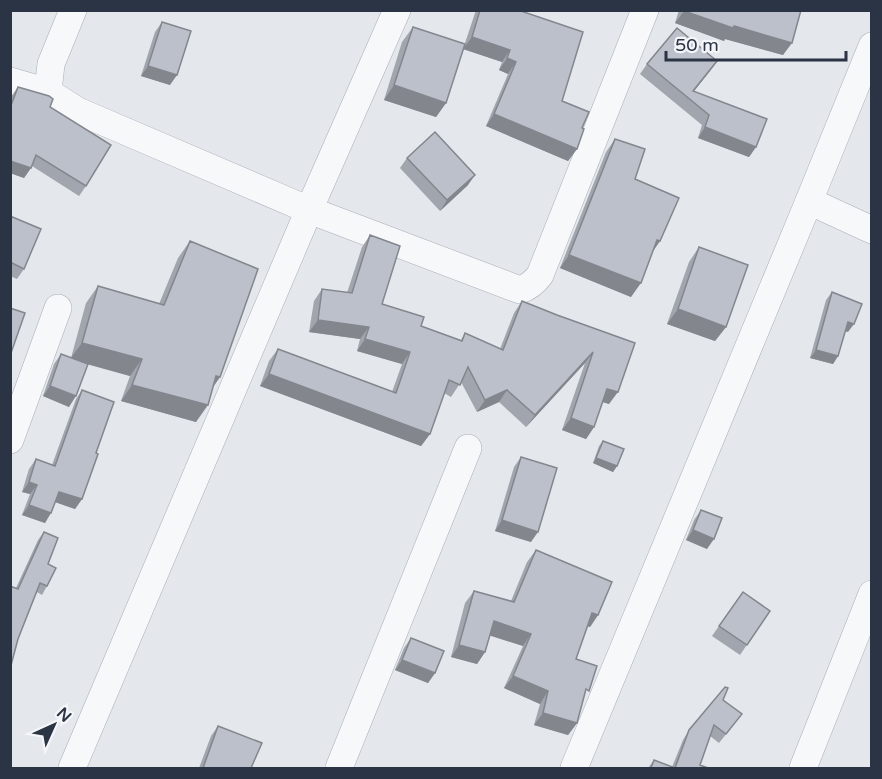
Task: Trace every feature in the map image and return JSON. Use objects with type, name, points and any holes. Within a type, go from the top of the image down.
[{"type":"street","points":[[48,92],[51,64],[73,10]]},
{"type":"street","points":[[72,768],[309,210],[397,10]]},
{"type":"street","points":[[10,81],[48,92],[78,111],[309,210],[520,290],[535,283],[540,275],[645,10]]},
{"type":"street","points":[[574,768],[872,46]]},
{"type":"street","points":[[809,201],[872,230]]},
{"type":"street","points":[[10,440],[58,308]]},
{"type":"street","points":[[339,768],[468,448]]},
{"type":"street","points":[[802,768],[872,594]]},
{"type":"building","points":[[480,10],[518,10],[583,32],[562,101],[589,112],[577,149],[494,114],[516,62],[507,58],[510,50],[472,37]]},
{"type":"building","points":[[801,10],[792,43],[734,26],[733,28],[684,11]]},
{"type":"building","points":[[162,22],[191,31],[177,75],[148,66]]},
{"type":"building","points":[[413,27],[465,44],[446,103],[394,85]]},
{"type":"building","points":[[677,28],[717,61],[693,91],[767,119],[756,147],[705,127],[709,115],[647,64]]},
{"type":"building","points":[[18,87],[49,96],[53,99],[50,107],[111,145],[86,186],[36,155],[31,168],[10,161],[10,108]]},
{"type":"building","points":[[435,132],[475,175],[447,200],[407,158]]},
{"type":"building","points":[[615,139],[645,149],[635,179],[679,198],[660,241],[657,240],[641,283],[569,255]]},
{"type":"building","points":[[10,216],[41,229],[24,269],[10,262]]},
{"type":"building","points":[[370,235],[400,246],[382,304],[424,317],[421,326],[462,341],[465,333],[503,350],[522,301],[635,343],[618,392],[607,389],[594,427],[571,418],[593,352],[535,415],[507,390],[485,400],[468,367],[460,385],[449,380],[430,434],[269,374],[278,349],[396,393],[410,352],[365,339],[369,327],[318,320],[322,289],[352,293]]},
{"type":"building","points":[[190,241],[258,269],[220,377],[216,376],[208,405],[132,385],[142,359],[82,343],[98,286],[164,305]]},
{"type":"building","points":[[699,247],[748,265],[726,327],[678,309]]},
{"type":"building","points":[[832,292],[862,304],[854,324],[848,322],[838,356],[816,350]]},
{"type":"building","points":[[10,308],[25,313],[11,353],[10,353]]},
{"type":"building","points":[[61,354],[88,364],[76,396],[50,386]]},
{"type":"building","points":[[82,390],[114,402],[82,499],[59,492],[51,513],[29,505],[37,485],[29,482],[36,459],[55,466]]},
{"type":"building","points":[[603,441],[624,449],[617,466],[596,458]]},
{"type":"building","points":[[521,457],[557,468],[538,532],[502,520]]},
{"type":"building","points":[[701,510],[722,518],[714,539],[693,530]]},
{"type":"building","points":[[44,532],[58,538],[48,564],[56,568],[47,586],[40,583],[18,639],[10,669],[10,586],[18,589]]},
{"type":"building","points":[[536,550],[612,582],[598,615],[592,613],[576,659],[597,666],[589,691],[586,689],[577,723],[543,713],[548,691],[513,676],[531,634],[494,621],[485,652],[459,645],[474,591],[514,602]]},
{"type":"building","points":[[743,592],[770,611],[747,645],[719,626]]},
{"type":"building","points":[[411,638],[444,651],[435,673],[402,660]]},
{"type":"building","points":[[725,687],[728,688],[723,700],[742,714],[726,734],[714,725],[700,765],[708,768],[675,768],[689,730]]},
{"type":"building","points":[[218,726],[262,743],[251,768],[203,768]]},
{"type":"building","points":[[654,760],[675,768],[651,768]]}]
